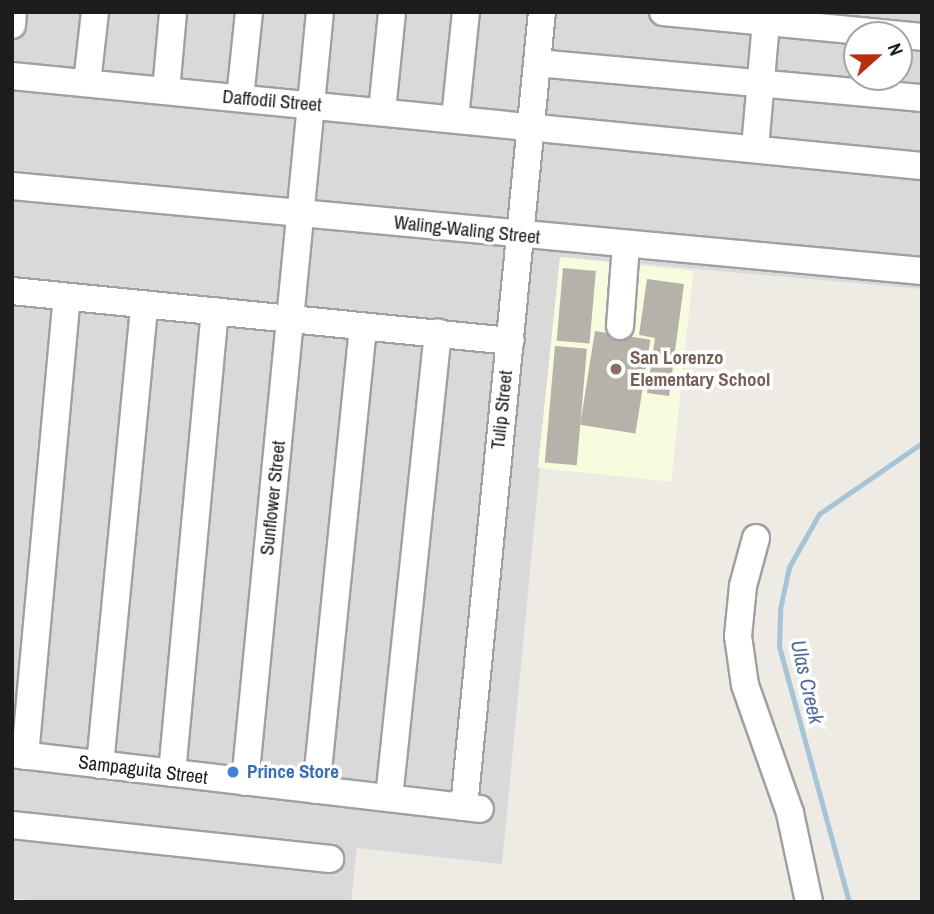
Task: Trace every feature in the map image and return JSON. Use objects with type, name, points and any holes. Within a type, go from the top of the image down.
[{"type":"street","points":[[12,25],[13,12]]},
{"type":"street","points":[[87,83],[95,12]]},
{"type":"street","points":[[166,91],[173,12]]},
{"type":"street","points":[[240,97],[249,12]]},
{"type":"street","name":"Sunflower Street","points":[[245,782],[320,12]]},
{"type":"street","points":[[382,111],[392,12]]},
{"type":"street","points":[[455,118],[466,12]]},
{"type":"street","name":"Tulip Street","points":[[473,808],[510,341],[542,12]]},
{"type":"street","points":[[663,12],[767,17],[922,37]]},
{"type":"street","points":[[755,148],[767,17]]},
{"type":"street","points":[[537,63],[922,98]]},
{"type":"street","name":"Daffodil Street","points":[[12,76],[531,125],[922,166]]},
{"type":"street","name":"Waling-Waling Street","points":[[12,186],[922,271]]},
{"type":"street","points":[[620,326],[626,245]]},
{"type":"street","points":[[12,291],[510,341]]},
{"type":"street","points":[[18,755],[68,297]]},
{"type":"street","points":[[100,765],[144,304]]},
{"type":"street","points":[[172,773],[215,311]]},
{"type":"street","points":[[316,790],[363,326]]},
{"type":"street","points":[[389,799],[438,333]]},
{"type":"street","points":[[756,538],[743,586],[738,636],[745,685],[790,813],[809,902]]},
{"type":"street","name":"Sampaguita Street","points":[[18,755],[473,808]]},
{"type":"street","points":[[12,825],[330,859]]},
{"type":"shaded area","points":[[12,12],[922,12],[922,289],[560,257],[502,864],[357,848],[351,902],[48,902],[12,898]]},
{"type":"shaded area","name":"San Lorenzo Elementary School","points":[[560,257],[693,271],[671,482],[538,468]]},
{"type":"building","points":[[563,268],[596,271],[590,344],[557,341]]},
{"type":"building","points":[[647,279],[684,284],[669,396],[647,393],[655,338],[639,335]]},
{"type":"building","points":[[595,331],[650,340],[635,434],[580,425]]},
{"type":"building","points":[[555,346],[587,349],[577,465],[545,463]]},
{"type":"waterway","name":"Ulas Creek","points":[[849,902],[779,646],[780,609],[789,567],[819,514],[922,443]]},
{"type":"place","name":"San Lorenzo Elementary School","points":[[616,369]]},
{"type":"place","name":"Prince Store","points":[[233,772]]}]
